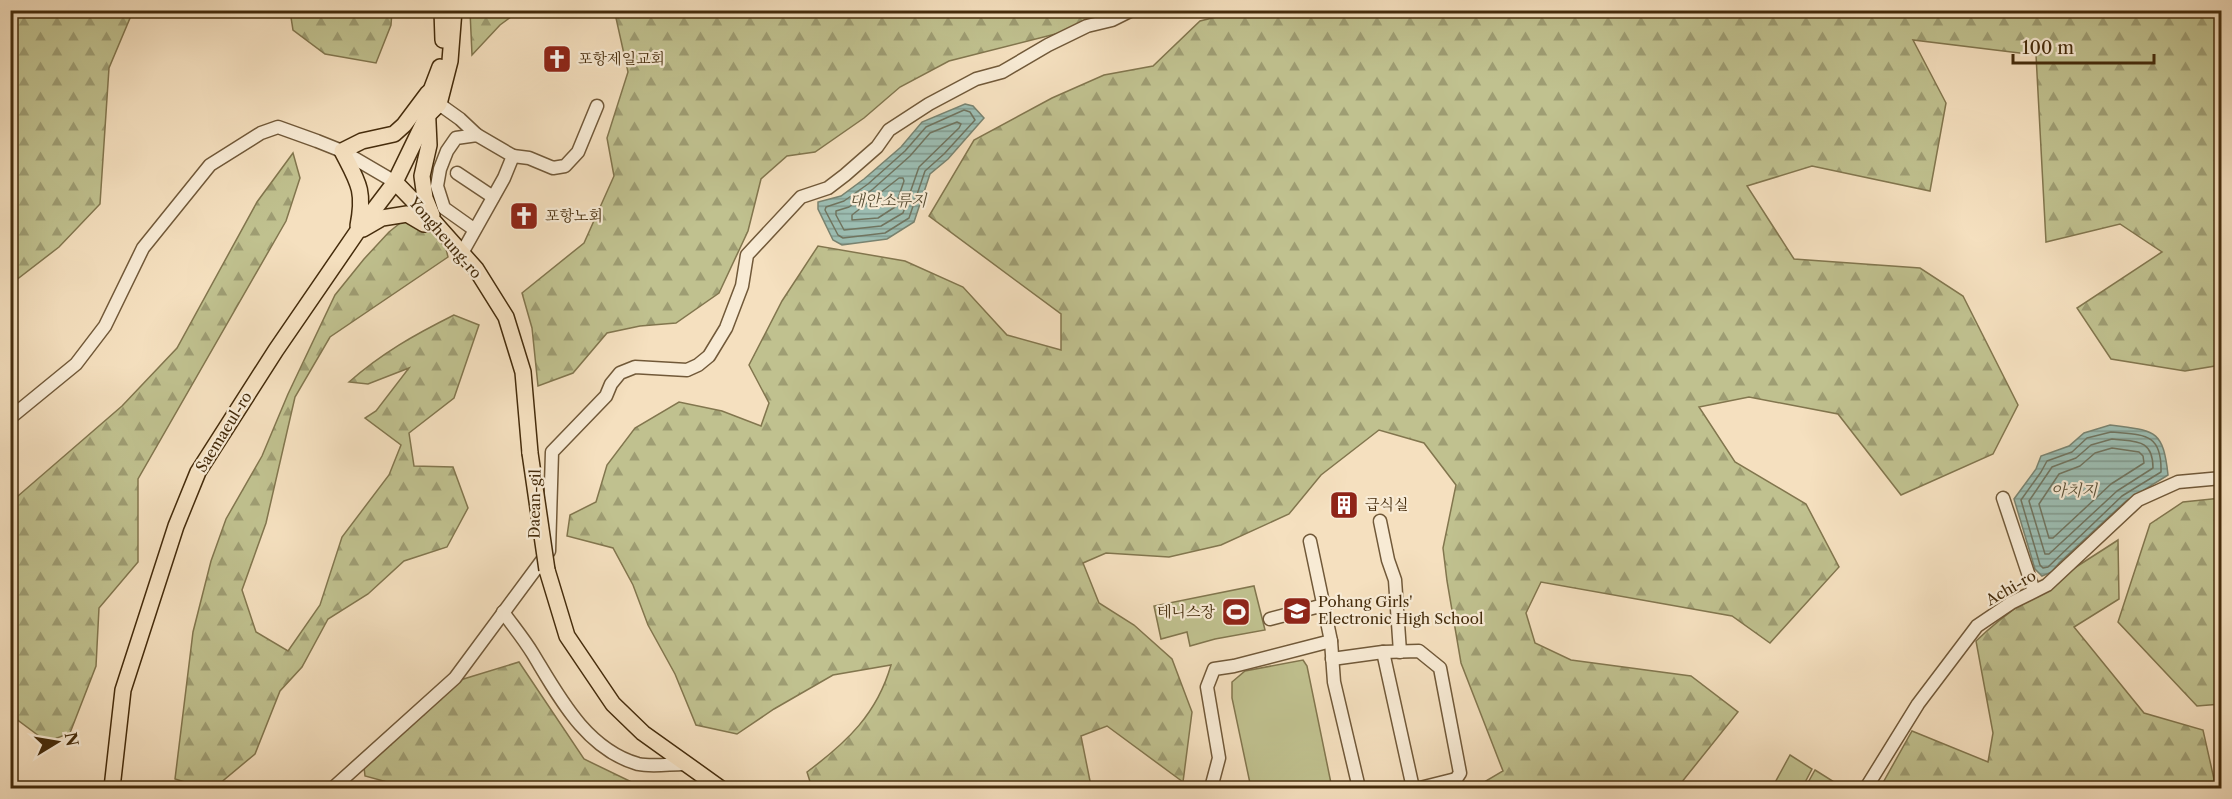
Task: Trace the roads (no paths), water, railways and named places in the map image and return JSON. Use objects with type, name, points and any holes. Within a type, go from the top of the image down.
[{"type":"main road","name":"Saemaeul-ro","points":[[427,116],[427,100],[440,68],[443,41],[442,10]]},
{"type":"main road","points":[[439,104],[450,61],[454,10]]},
{"type":"main road","points":[[357,232],[362,207],[361,193],[358,180],[342,151],[362,141],[394,134],[404,125],[431,89]]},
{"type":"main road","name":"Saemaeul-ro","points":[[112,789],[123,690],[176,526],[198,472],[239,406],[357,232],[395,182],[427,116],[439,104]]},
{"type":"main road","points":[[357,232],[382,218],[394,215],[407,214],[424,224],[435,223],[425,198],[422,176],[429,144],[427,116]]},
{"type":"main road","name":"Yongheung-ro","points":[[395,182],[476,269],[506,317],[523,372],[530,453],[547,570],[567,636],[613,704],[643,733],[720,789]]},
{"type":"street","name":"Daean-gil","points":[[333,789],[455,678],[549,551],[552,452],[606,396],[611,384],[620,373],[635,368],[687,370],[709,356],[726,328],[742,286],[747,255],[801,197],[828,188],[877,147],[889,130],[929,104],[976,79],[1002,72],[1048,45],[1132,10]]},
{"type":"street","points":[[439,104],[460,118],[477,135],[513,156],[529,158],[553,168],[565,166],[578,152],[597,106]]},
{"type":"street","name":"Yongheung-ro","points":[[10,418],[76,364],[105,326],[142,248],[210,165],[261,133],[278,127],[342,151],[395,182]]},
{"type":"street","points":[[475,230],[444,208],[437,186],[447,151],[456,138],[477,135]]},
{"type":"street","points":[[462,253],[513,156]]},
{"type":"street","points":[[457,173],[493,197]]},
{"type":"street","name":"Achi-ro","points":[[1866,789],[1918,704],[1977,626],[2011,603],[2047,585],[2138,500],[2178,482],[2222,478]]},
{"type":"street","points":[[2003,498],[2034,591]]},
{"type":"street","points":[[1380,522],[1395,580],[1400,652]]},
{"type":"street","points":[[1310,540],[1332,641],[1334,682],[1359,789]]},
{"type":"street","points":[[1270,619],[1324,605]]},
{"type":"street","points":[[503,612],[531,651],[552,688],[571,715],[605,750],[640,764],[684,764]]},
{"type":"street","points":[[1211,789],[1219,759],[1207,687],[1214,669],[1332,641]]},
{"type":"street","points":[[1332,659],[1383,652],[1419,651],[1440,668],[1460,773],[1456,779],[1420,789]]},
{"type":"street","points":[[1383,652],[1413,789]]},
{"type":"water","name":"대안소류지","points":[[965,104],[973,106],[984,118],[948,159],[930,174],[914,222],[887,239],[842,245],[833,240],[818,209],[818,202],[841,196],[864,179],[901,147],[922,122]]},
{"type":"water","name":"아치지","points":[[2110,425],[2146,431],[2154,435],[2163,448],[2168,475],[2126,501],[2052,572],[2042,576],[2035,569],[2014,499],[2036,469],[2041,456],[2069,446],[2084,433]]},
{"type":"place","name":"포항제일교회","points":[[557,59]]},
{"type":"place","name":"포항노회","points":[[524,216]]},
{"type":"place","name":"급식실","points":[[1344,505]]},
{"type":"place","name":"Pohang Girls' Electronic High School","points":[[1297,611]]},
{"type":"place","name":"테니스장","points":[[1236,612]]}]
